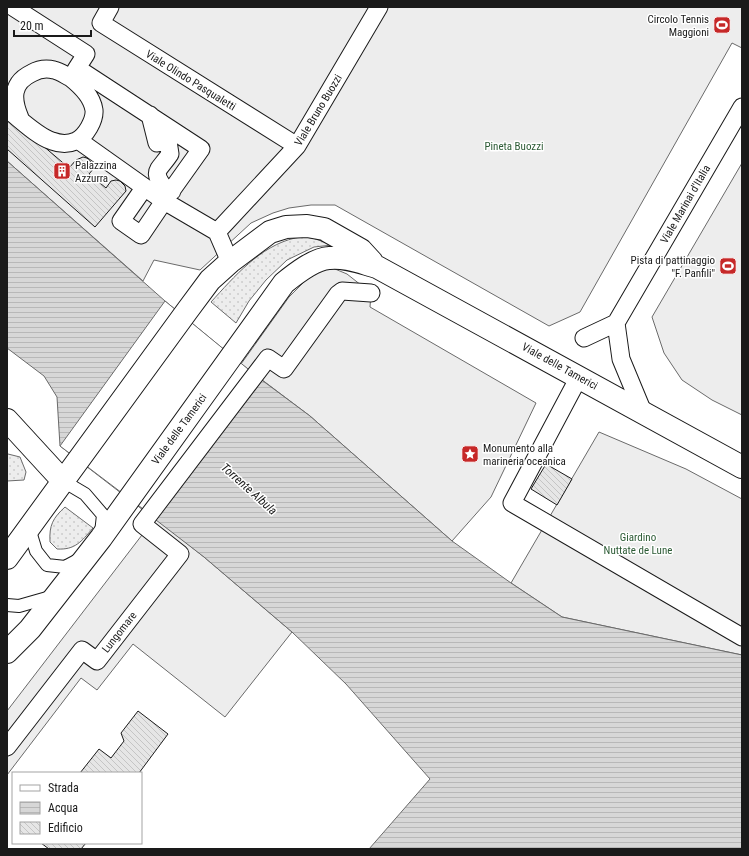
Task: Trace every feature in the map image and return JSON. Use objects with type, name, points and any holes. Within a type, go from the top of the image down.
[{"type":"street","points":[[13,7],[86,54],[74,73]]},
{"type":"street","name":"Viale Olindo Pasqualetti","points":[[110,7],[101,23],[297,146]]},
{"type":"street","name":"Viale Bruno Buozzi","points":[[217,232],[297,146],[379,7]]},
{"type":"street","points":[[74,73],[81,87],[89,97],[94,110],[93,121],[78,140],[63,143],[52,141],[14,114],[15,89],[19,82],[26,76],[37,70],[47,69],[74,73],[150,115],[201,149],[141,235],[121,221],[144,188]]},
{"type":"street","name":"Viale Marinai d'Italia","points":[[616,323],[742,107]]},
{"type":"street","points":[[150,115],[156,143],[168,141],[170,154],[157,171],[158,180],[166,190],[168,196]]},
{"type":"street","points":[[78,140],[144,188],[168,196],[217,232],[230,262]]},
{"type":"street","name":"Viale delle Tamerici","points":[[7,558],[210,280],[230,262],[270,232],[286,227],[307,226],[324,229],[361,250],[377,267]]},
{"type":"street","name":"Viale delle Tamerici","points":[[7,652],[30,629],[96,545],[284,283],[306,267],[328,258],[344,258],[377,267],[742,466]]},
{"type":"street","name":"Lungomare","points":[[7,747],[82,650],[97,661],[180,554],[142,524],[268,358],[284,369],[333,300],[342,291],[371,293]]},
{"type":"street","points":[[584,338],[616,323],[621,359],[643,412]]},
{"type":"street","points":[[580,377],[512,503],[742,637]]},
{"type":"street","points":[[9,426],[69,474]]},
{"type":"lane","points":[[29,528],[36,551],[47,565],[65,568],[96,545],[103,515],[69,474]]},
{"type":"lane","points":[[7,605],[19,606],[57,595]]},
{"type":"shaded area","name":"Pineta Buozzi","points":[[7,7],[742,7],[742,48],[732,43],[580,312],[549,326],[335,205],[311,205],[289,208],[273,213],[251,223],[200,270],[154,260],[143,281],[7,161]]},
{"type":"shaded area","points":[[742,163],[742,415],[712,400],[682,380],[664,353],[652,317]]},
{"type":"shaded area","points":[[310,237],[332,245],[314,247],[287,260],[266,280],[249,301],[236,323],[211,302],[238,273],[259,255],[282,242],[297,238]]},
{"type":"shaded area","points":[[323,269],[335,269],[347,274],[371,293],[370,307],[536,403],[491,497],[452,541],[310,416],[241,364],[289,297],[307,279]]},
{"type":"shaded area","name":"Giardino Nuttate de Lune","points":[[599,432],[686,469],[742,499],[742,655],[562,617],[511,583]]},
{"type":"shaded area","points":[[8,454],[20,457],[26,472],[24,480],[7,481]]},
{"type":"shaded area","points":[[65,507],[93,528],[77,544],[69,548],[57,549],[50,542],[50,531],[55,518]]},
{"type":"shaded area","points":[[155,518],[204,557],[292,632],[225,717],[133,644],[97,690],[81,678],[7,775],[7,711]]},
{"type":"water","name":"Torrente Albula","points":[[7,161],[165,301],[255,375],[310,416],[452,541],[511,583],[562,617],[742,655],[742,849],[369,849],[430,779],[346,684],[292,632],[204,557],[60,446],[57,397],[44,376],[7,348]]},
{"type":"pier","points":[[165,301],[259,378],[155,518],[60,446]]},
{"type":"building","name":"Palazzina Azzurra","points":[[7,115],[69,168],[76,160],[83,157],[87,158],[93,164],[94,168],[89,174],[106,188],[111,181],[116,180],[120,181],[125,186],[126,191],[95,227],[7,149]]},
{"type":"building","points":[[546,464],[572,479],[557,505],[531,489]]},
{"type":"building","points":[[138,711],[168,734],[140,772],[81,772],[99,749],[111,758],[124,741],[121,733]]},
{"type":"building","points":[[42,844],[85,844],[81,849],[49,849]]},
{"type":"place","name":"Circolo Tennis Maggioni","points":[[722,25]]},
{"type":"place","name":"Palazzina Azzurra","points":[[62,171]]},
{"type":"place","name":"Pista di pattinaggio \"F. Panfili\"","points":[[728,266]]},
{"type":"place","name":"Monumento alla marineria oceanica","points":[[470,454]]}]
